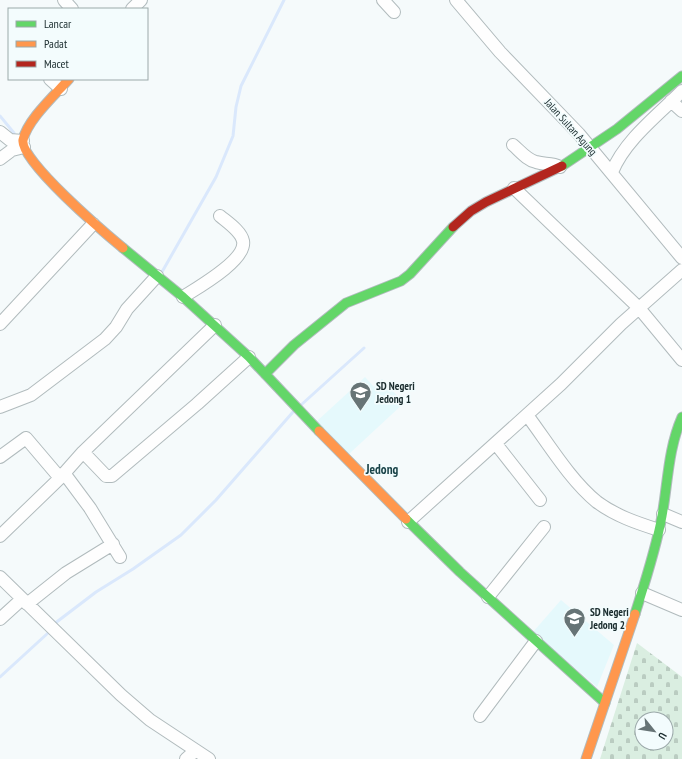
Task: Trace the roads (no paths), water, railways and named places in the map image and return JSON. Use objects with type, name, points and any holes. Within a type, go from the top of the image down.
[{"type":"street","points":[[64,0],[71,8]]},
{"type":"street","points":[[133,8],[141,0]]},
{"type":"street","points":[[383,0],[394,12]]},
{"type":"street","name":"Jalan Sultan Agung","points":[[456,0],[500,52],[591,148],[682,258]]},
{"type":"street","points":[[264,374],[294,345],[341,307],[359,297],[401,281],[410,274],[445,235],[471,211],[514,188],[560,167],[591,148],[647,106],[682,76]]},
{"type":"street","points":[[51,80],[61,89]]},
{"type":"street","points":[[0,159],[23,144],[31,125],[68,80]]},
{"type":"street","points":[[612,172],[627,149],[682,91]]},
{"type":"street","points":[[671,101],[682,111]]},
{"type":"street","points":[[0,132],[10,140],[23,144]]},
{"type":"street","points":[[23,144],[27,155],[34,163],[94,224],[215,325],[249,357],[408,522],[460,572],[605,703]]},
{"type":"street","points":[[513,145],[529,159],[536,162],[552,163],[560,167]]},
{"type":"street","points":[[514,188],[639,308],[682,360]]},
{"type":"street","points":[[183,297],[217,276],[242,249],[243,241],[240,236],[220,216]]},
{"type":"street","points":[[0,324],[94,224]]},
{"type":"street","points":[[408,522],[496,444],[639,308],[682,270]]},
{"type":"street","points":[[0,407],[31,395],[105,338],[116,327],[127,309],[157,276]]},
{"type":"street","points":[[0,536],[62,475],[83,452],[215,325]]},
{"type":"street","points":[[83,452],[106,476],[112,476],[197,404],[249,357]]},
{"type":"street","points":[[527,415],[567,468],[597,501],[632,522],[658,530]]},
{"type":"street","points":[[586,759],[642,593],[663,514],[670,460],[675,436],[682,417]]},
{"type":"street","points":[[0,457],[26,438],[62,475],[113,544],[120,557]]},
{"type":"street","points":[[496,444],[540,500]]},
{"type":"street","points":[[663,514],[682,522]]},
{"type":"street","points":[[488,597],[544,527]]},
{"type":"street","points":[[0,619],[66,573],[113,544]]},
{"type":"street","points":[[0,577],[127,700],[150,720],[199,757]]},
{"type":"street","points":[[642,593],[682,610]]},
{"type":"street","points":[[480,716],[536,641]]},
{"type":"waterway","points":[[162,272],[216,177],[233,136],[236,107],[241,86],[284,0]]},
{"type":"waterway","points":[[0,116],[14,133]]},
{"type":"waterway","points":[[301,405],[364,348]]},
{"type":"waterway","points":[[54,624],[96,592],[133,569],[181,535],[216,500],[293,412]]},
{"type":"waterway","points":[[0,677],[48,633]]},
{"type":"place","name":"SD Negeri Jedong 1","points":[[361,412]]},
{"type":"place","name":"SD Negeri Jedong 2","points":[[574,638]]},
{"type":"district","name":"Jedong","points":[[382,469]]}]
